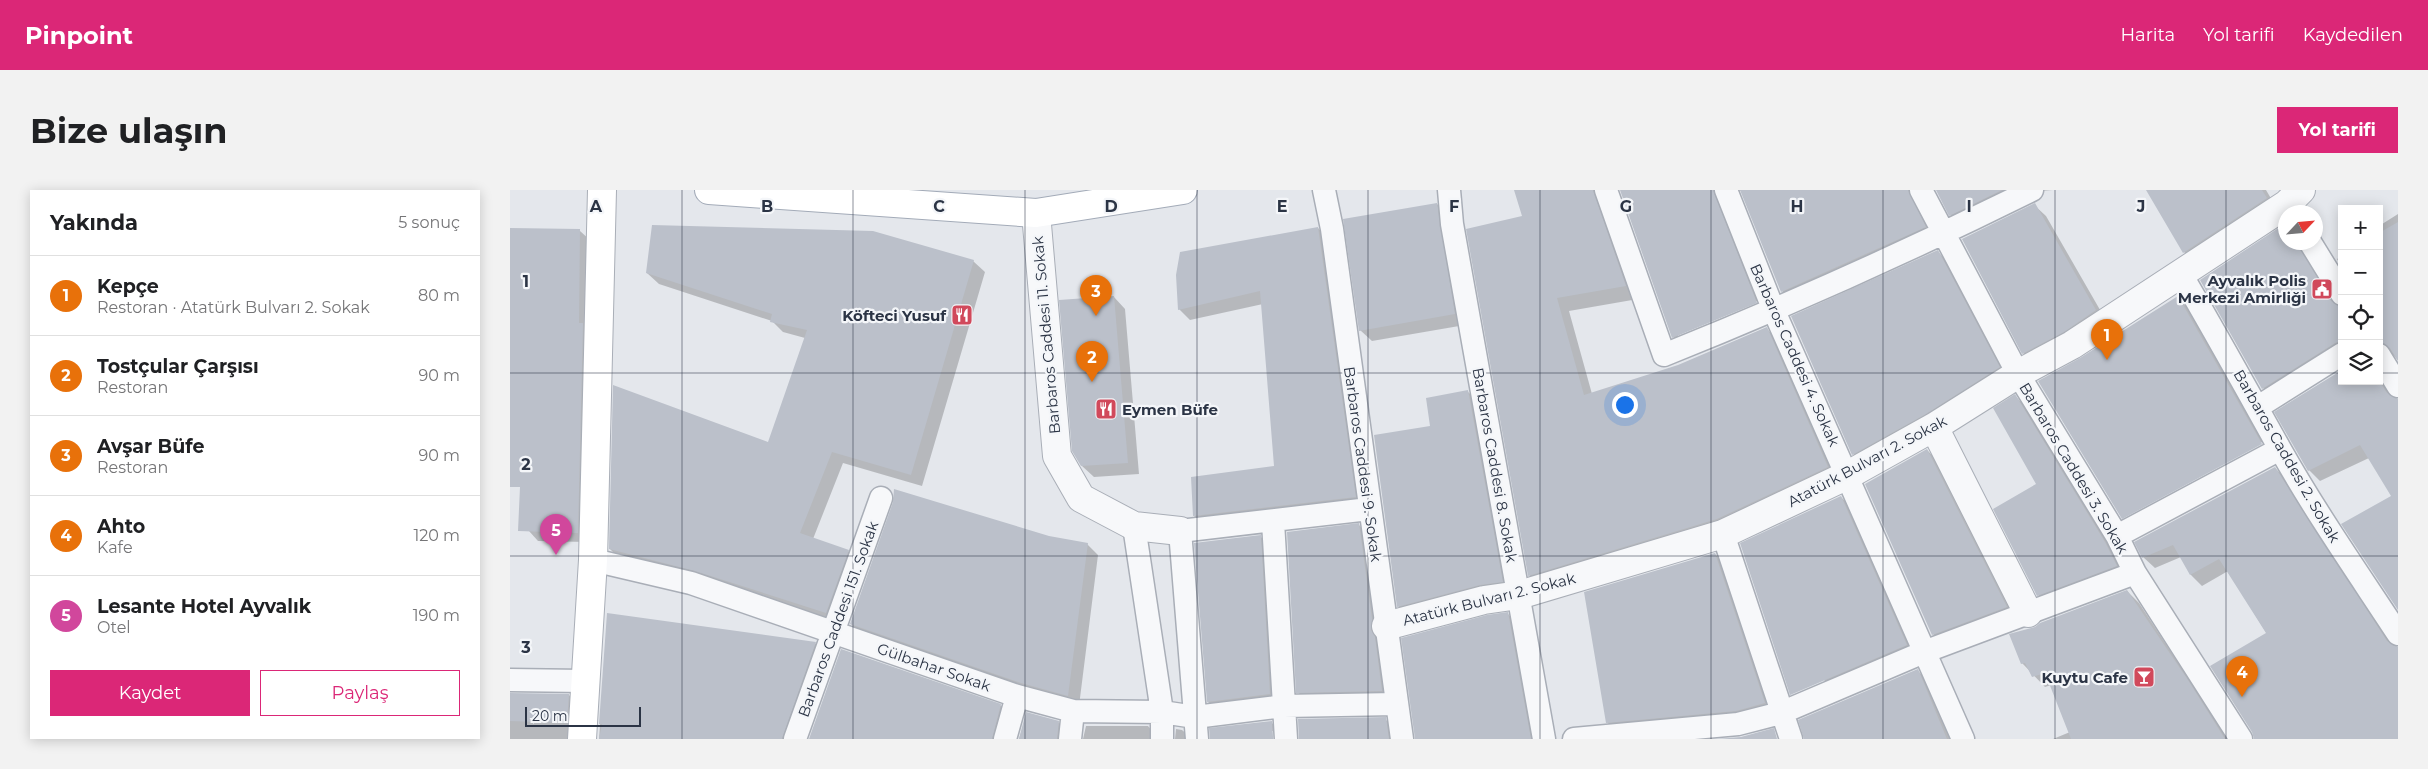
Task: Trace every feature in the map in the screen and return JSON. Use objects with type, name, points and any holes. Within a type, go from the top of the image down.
[{"type":"street","points":[[582,739],[584,681],[593,560],[602,190]]},
{"type":"street","points":[[709,190],[1036,213],[1183,190]]},
{"type":"street","name":"Atatürk Bulvarı 2. Sokak","points":[[1386,626],[1484,600],[1519,594],[1723,534],[1848,475],[1934,427],[2018,374],[2072,345],[2293,202]]},
{"type":"street","name":"Barbaros Caddesi 11. Sokak","points":[[1036,213],[1057,456],[1081,498],[1134,526]]},
{"type":"street","points":[[1934,427],[2028,613]]},
{"type":"street","points":[[1134,526],[1180,531]]},
{"type":"lane","name":"Barbaros Caddesi 9. Sokak","points":[[1324,190],[1333,238],[1402,739]]},
{"type":"lane","name":"Barbaros Caddesi 8. Sokak","points":[[1449,190],[1452,224],[1544,739]]},
{"type":"lane","points":[[1606,190],[1664,355],[1774,311],[1945,233],[2032,190]]},
{"type":"lane","name":"Barbaros Caddesi 4. Sokak","points":[[1726,190],[1774,311],[1963,739]]},
{"type":"lane","name":"Barbaros Caddesi 3. Sokak","points":[[1921,190],[2018,374],[2117,536],[2135,573],[2241,739]]},
{"type":"lane","points":[[2315,250],[2338,288]]},
{"type":"lane","name":"Barbaros Caddesi 2. Sokak","points":[[2181,274],[2258,407],[2280,449],[2324,522],[2398,634]]},
{"type":"lane","points":[[2258,407],[2338,357]]},
{"type":"lane","points":[[2383,362],[2398,386]]},
{"type":"lane","points":[[2117,536],[2280,449]]},
{"type":"lane","name":"Barbaros Caddesi 151. Sokak","points":[[795,739],[881,498]]},
{"type":"lane","points":[[1196,728],[1180,531],[1273,522],[1369,509]]},
{"type":"lane","points":[[1273,522],[1286,739]]},
{"type":"lane","points":[[1134,526],[1162,712],[1162,739]]},
{"type":"lane","points":[[1723,534],[1791,739]]},
{"type":"lane","name":"Gülbahar Sokak","points":[[593,560],[691,583],[1017,696],[1073,711],[1162,712],[1196,728],[1284,706],[1396,704]]},
{"type":"lane","points":[[1574,739],[1740,731],[1924,652],[2135,573]]},
{"type":"lane","points":[[510,680],[584,681]]},
{"type":"lane","points":[[1005,739],[1017,696]]},
{"type":"lane","points":[[1070,739],[1073,711]]},
{"type":"building","points":[[1514,190],[1593,190],[1626,286],[1557,298],[1584,395],[1678,365],[1767,327],[1828,467],[1717,519],[1528,576],[1466,229],[1522,216]]},
{"type":"building","points":[[1620,190],[1713,190],[1757,303],[1672,338]]},
{"type":"building","points":[[1740,190],[1908,190],[1926,227],[1781,292]]},
{"type":"building","points":[[1936,190],[2002,190],[1949,216]]},
{"type":"building","points":[[2146,190],[2262,190],[2267,198],[2183,253]]},
{"type":"building","points":[[1437,203],[1455,314],[1359,331],[1343,219]]},
{"type":"building","points":[[2035,203],[2096,310],[2064,332],[2022,354],[1962,239]]},
{"type":"building","points":[[2398,222],[2398,361],[2390,348],[2383,344],[2383,231]]},
{"type":"building","points":[[652,225],[873,231],[974,260],[911,475],[832,452],[800,533],[849,550],[826,613],[695,571],[609,549],[613,385],[768,442],[807,330],[770,322],[772,314],[646,273]]},
{"type":"building","points":[[1318,227],[1356,497],[1193,516],[1191,477],[1274,466],[1260,291],[1178,310],[1176,275],[1180,252]]},
{"type":"building","points":[[510,228],[580,229],[579,323],[583,323],[578,533],[518,531],[520,487],[510,487]]},
{"type":"building","points":[[2278,228],[2278,250],[2302,250],[2331,301],[2338,305],[2338,342],[2262,389],[2200,280]]},
{"type":"building","points":[[1938,250],[2000,367],[1926,414],[1852,455],[1791,316]]},
{"type":"building","points":[[1114,296],[1128,463],[1081,466],[1072,451],[1059,300]]},
{"type":"building","points":[[2178,296],[2262,444],[2122,519],[2038,381],[2080,358]]},
{"type":"building","points":[[2338,372],[2338,385],[2382,385],[2387,393],[2398,399],[2398,610],[2341,524],[2391,496],[2360,445],[2308,471],[2274,412]]},
{"type":"building","points":[[1468,390],[1503,582],[1480,585],[1397,607],[1374,435],[1430,426],[1426,398]]},
{"type":"building","points":[[2015,394],[2105,542],[2117,566],[2037,596],[1993,509],[2036,484],[1993,408]]},
{"type":"building","points":[[1927,449],[2007,607],[1932,635],[1865,484]]},
{"type":"building","points":[[2275,467],[2387,641],[2398,647],[2398,739],[2254,739],[2252,732],[2210,666],[2266,633],[2219,559],[2190,575],[2173,545],[2142,558],[2134,542]]},
{"type":"building","points":[[894,489],[1049,536],[1088,543],[1068,696],[1021,683],[850,624],[893,502]]},
{"type":"building","points":[[1841,496],[1907,645],[1790,695],[1740,543]]},
{"type":"building","points":[[1359,523],[1372,619],[1371,630],[1375,637],[1382,691],[1296,693],[1287,532]]},
{"type":"building","points":[[1261,535],[1270,694],[1207,702],[1194,543]]},
{"type":"building","points":[[1715,553],[1765,703],[1736,711],[1606,723],[1584,592]]},
{"type":"building","points":[[2127,590],[2188,680],[2225,739],[2071,739],[2045,673],[2032,677],[2025,663],[2021,664],[2009,634],[2035,627],[2040,623]]},
{"type":"building","points":[[1508,612],[1531,739],[1415,739],[1401,638],[1487,615]]},
{"type":"building","points":[[607,613],[816,642],[782,739],[599,739],[602,724],[599,724]]},
{"type":"building","points":[[841,649],[1001,704],[992,739],[809,739]]},
{"type":"building","points":[[1918,669],[1947,739],[1804,739],[1798,720]]},
{"type":"building","points":[[510,693],[569,694],[567,723],[510,721]]},
{"type":"building","points":[[1026,712],[1059,721],[1057,739],[1019,739]]},
{"type":"building","points":[[1386,717],[1389,739],[1299,739],[1298,719]]},
{"type":"building","points":[[1272,721],[1273,739],[1210,739],[1209,728]]},
{"type":"building","points":[[1774,728],[1777,739],[1718,739],[1741,737]]},
{"type":"place","name":"Ayvalık Polis Merkezi Amirliği","points":[[2322,289]]},
{"type":"place","name":"Köfteci Yusuf","points":[[962,315]]},
{"type":"place","name":"Avşar Büfe","points":[[1096,316]]},
{"type":"place","name":"Kepçe","points":[[2107,360]]},
{"type":"place","name":"Tostçular Çarşısı","points":[[1092,382]]},
{"type":"place","name":"Eymen Büfe","points":[[1106,409]]},
{"type":"place","name":"Lesante Hotel Ayvalık","points":[[556,555]]},
{"type":"place","name":"Kuytu Cafe","points":[[2144,677]]},
{"type":"place","name":"Ahto","points":[[2242,697]]}]
